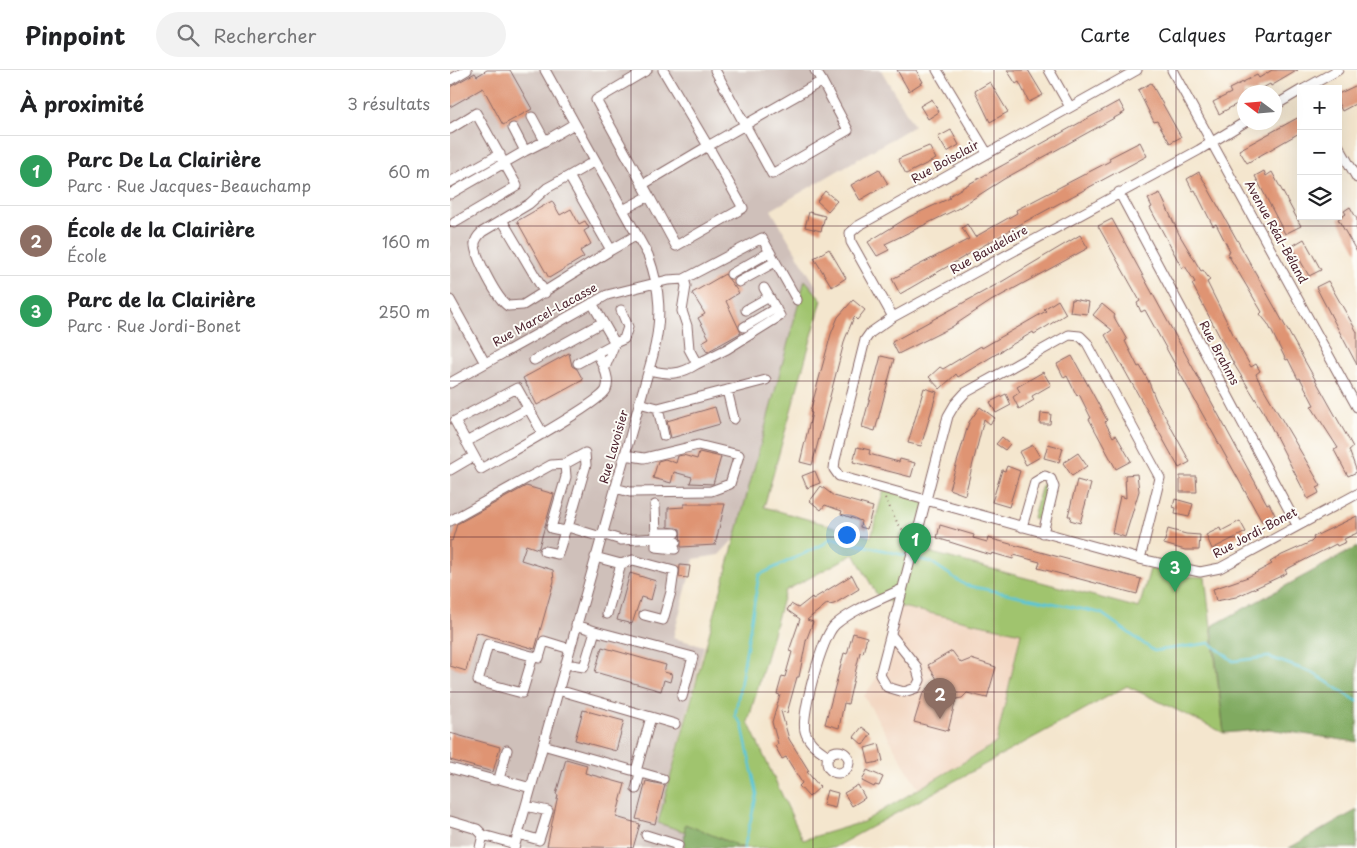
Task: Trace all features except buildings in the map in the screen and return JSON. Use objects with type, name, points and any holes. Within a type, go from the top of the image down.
[{"type":"street","name":"Rue Lavoisier","points":[[515,846],[649,370],[660,317],[657,283],[648,255],[545,70]]},
{"type":"street","points":[[647,70],[596,100],[676,246],[743,208],[663,70]]},
{"type":"street","points":[[715,70],[772,174],[848,130],[816,70]]},
{"type":"street","points":[[937,70],[987,153]]},
{"type":"street","points":[[1049,70],[1070,107]]},
{"type":"street","name":"Rue Boisclair","points":[[893,317],[851,242],[850,233],[858,226],[1137,70]]},
{"type":"street","name":"Avenue Réal-Béland","points":[[1172,70],[1357,407]]},
{"type":"street","points":[[1311,85],[1338,70]]},
{"type":"street","points":[[450,80],[463,71]]},
{"type":"street","points":[[642,184],[822,81]]},
{"type":"street","points":[[1282,101],[1297,93]]},
{"type":"street","points":[[450,129],[476,113],[518,186],[454,223]]},
{"type":"street","points":[[532,117],[545,141]]},
{"type":"street","points":[[450,194],[574,124]]},
{"type":"street","name":"Rue Baudelaire","points":[[834,469],[834,460],[866,336],[893,317],[1237,127]]},
{"type":"street","points":[[513,128],[525,151]]},
{"type":"street","points":[[1342,152],[1357,176]]},
{"type":"street","points":[[450,182],[500,154]]},
{"type":"street","points":[[595,161],[547,188],[529,204],[482,232],[475,242],[477,254],[497,293],[506,304],[513,307],[528,303],[637,235]]},
{"type":"street","points":[[569,176],[611,250]]},
{"type":"street","name":"Rue Brahms","points":[[1119,192],[1297,525]]},
{"type":"street","points":[[623,210],[648,196]]},
{"type":"street","points":[[502,220],[545,293]]},
{"type":"street","name":"Rue Marcel-Lacasse","points":[[450,383],[592,303],[620,290],[684,279],[762,238],[770,252]]},
{"type":"street","points":[[731,274],[770,252],[796,300]]},
{"type":"street","points":[[739,282],[775,262]]},
{"type":"street","points":[[684,279],[686,286],[682,311],[687,326],[689,349],[697,364]]},
{"type":"street","points":[[649,370],[675,374],[682,373],[727,349],[780,316],[764,288]]},
{"type":"street","points":[[746,310],[769,298]]},
{"type":"street","points":[[450,300],[485,363]]},
{"type":"street","points":[[592,303],[615,343]]},
{"type":"street","points":[[744,327],[776,308]]},
{"type":"street","points":[[578,363],[624,339],[628,327],[621,310]]},
{"type":"street","points":[[534,360],[603,322]]},
{"type":"street","points":[[892,636],[916,666],[920,680],[916,688],[904,692],[887,687],[880,675],[892,636],[902,589],[948,416],[955,404],[965,393],[1069,335],[1080,336],[1088,343],[1160,478],[1140,559]]},
{"type":"street","points":[[604,370],[615,343]]},
{"type":"street","points":[[543,434],[518,388],[455,421],[481,469],[543,434],[601,396],[608,383],[596,353]]},
{"type":"street","points":[[639,403],[658,408],[766,380]]},
{"type":"street","points":[[727,390],[734,419]]},
{"type":"street","points":[[466,442],[529,408]]},
{"type":"street","points":[[658,408],[664,436]]},
{"type":"street","points":[[615,488],[630,492],[711,491],[723,489],[730,484],[739,455],[698,445],[644,458],[625,455]]},
{"type":"street","points":[[450,520],[551,465],[565,464],[585,453],[586,465],[558,554],[544,551]]},
{"type":"street","points":[[450,470],[474,456]]},
{"type":"street","points":[[565,464],[566,477],[551,528],[567,529],[621,540],[656,536]]},
{"type":"street","name":"Rue Jordi-Bonet","points":[[834,469],[839,476],[1042,533],[1140,559],[1200,572],[1220,568],[1357,494]]},
{"type":"street","points":[[1022,527],[1035,482],[1045,476],[1051,479],[1054,487],[1042,533]]},
{"type":"street","points":[[655,505],[656,536],[661,542],[675,541]]},
{"type":"street","points":[[596,557],[621,564],[633,560],[674,571],[671,592],[663,620],[644,615]]},
{"type":"street","points":[[606,614],[621,564]]},
{"type":"street","points":[[828,756],[813,744],[806,731],[805,715],[825,641],[833,626],[847,616],[902,589]]},
{"type":"street","points":[[576,625],[694,658],[682,697]]},
{"type":"street","points":[[566,664],[584,666],[596,631]]},
{"type":"street","points":[[532,656],[522,693],[478,681],[488,644],[532,656],[539,658],[544,641],[570,649]]},
{"type":"street","points":[[558,690],[675,724]]},
{"type":"street","points":[[636,789],[638,772],[651,717]]},
{"type":"street","points":[[543,745],[663,779]]},
{"type":"street","points":[[499,779],[507,750]]},
{"type":"street","points":[[450,768],[531,788]]},
{"type":"street","points":[[526,806],[548,812],[540,840]]},
{"type":"street","points":[[450,821],[477,829],[483,835],[515,846]]},
{"type":"street","points":[[518,834],[540,840],[545,848]]},
{"type":"street","points":[[480,848],[483,835]]},
{"type":"street","points":[[646,835],[678,845],[677,848]]},
{"type":"path","points":[[884,488],[886,502],[913,548]]},
{"type":"shaded area","points":[[455,70],[881,70],[914,126],[771,210],[817,288],[764,507],[719,555],[694,559],[673,638],[704,646],[658,822],[691,834],[692,848],[450,848],[450,73]]},
{"type":"shaded area","points":[[897,606],[1022,633],[996,743],[919,790],[864,696],[880,673]]},
{"type":"green space","points":[[805,280],[822,300],[764,507],[871,537],[884,489],[926,500],[913,548],[1139,608],[1150,569],[1179,576],[1205,577],[1224,733],[1127,686],[833,848],[734,848],[658,823]],"holes":[[[854,554],[877,595],[897,606],[1021,633],[996,743],[863,822],[803,840],[748,722],[785,591]]]},
{"type":"green space","points":[[1046,484],[1049,489],[1040,518],[1034,519],[1042,485]]},
{"type":"green space","points":[[1357,547],[1357,742],[1269,729],[1224,733],[1212,626]]},
{"type":"green space","points":[[1357,810],[1357,848],[1289,848]]},
{"type":"green space","points":[[685,824],[744,848],[684,848]]},
{"type":"waterway","points":[[744,848],[757,794],[742,724],[735,716],[759,575],[824,544],[831,538],[908,556]]},
{"type":"waterway","points":[[914,558],[931,562],[965,585],[1101,613],[1154,651],[1210,643],[1233,661],[1269,657],[1313,673],[1357,701]]},
{"type":"place","name":"Parc De La Clairière","points":[[915,564]]},
{"type":"place","name":"Parc de la Clairière","points":[[1175,592]]},
{"type":"place","name":"École de la Clairière","points":[[940,719]]}]
